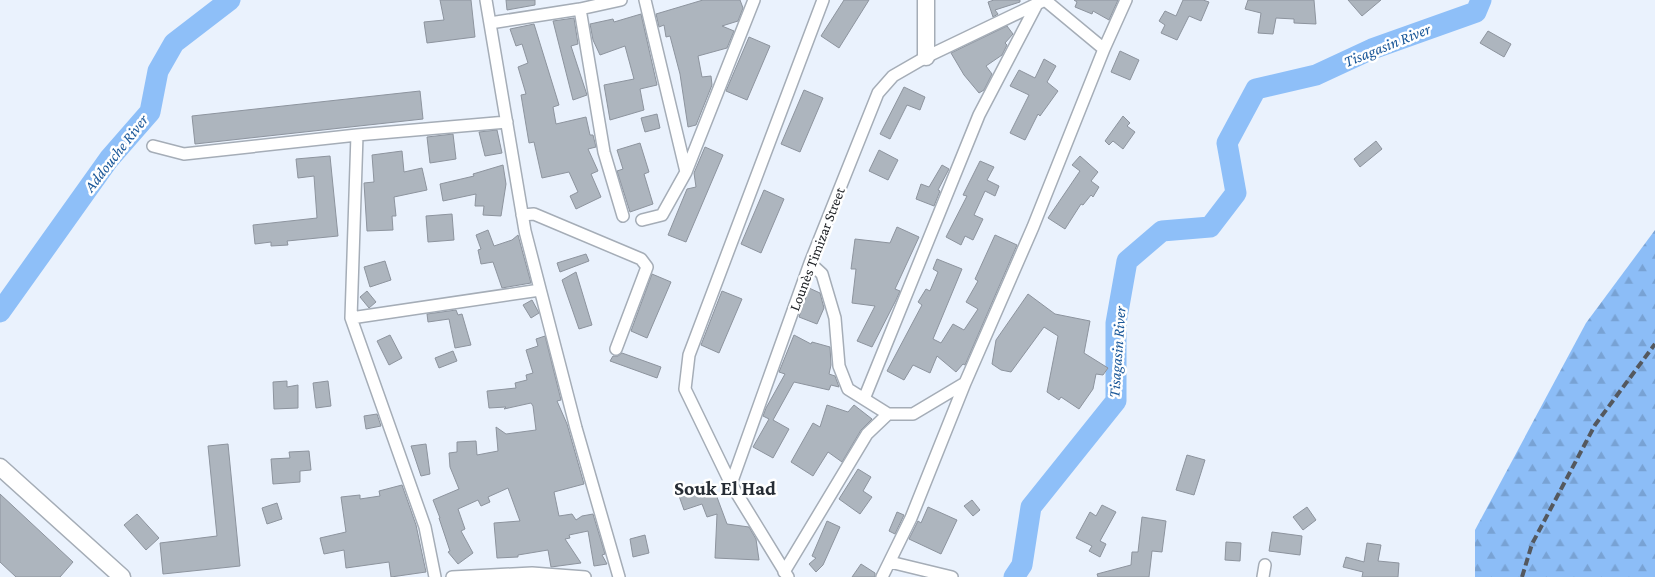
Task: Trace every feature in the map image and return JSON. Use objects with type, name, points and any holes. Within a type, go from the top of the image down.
[{"type":"main road","points":[[926,0],[926,57]]},
{"type":"main road","points":[[0,467],[122,577]]},
{"type":"street","points":[[486,0],[522,215],[576,428],[619,577]]},
{"type":"street","points":[[490,23],[580,9],[621,0]]},
{"type":"street","points":[[645,0],[686,172]]},
{"type":"street","points":[[642,220],[662,215],[686,172],[754,0]]},
{"type":"street","points":[[823,0],[689,356],[685,389],[731,484],[786,574],[864,439],[888,414]]},
{"type":"street","points":[[882,577],[911,518],[965,383],[1033,227],[1104,49],[1126,0]]},
{"type":"street","points":[[864,399],[979,115],[1041,2],[1104,49]]},
{"type":"street","name":"Lounès Timizar Street","points":[[731,484],[810,263],[878,93],[893,76],[926,57],[1041,2]]},
{"type":"street","points":[[580,9],[604,152],[623,216]]},
{"type":"street","points":[[153,146],[184,154],[357,135],[507,122]]},
{"type":"street","points":[[357,135],[352,318],[425,526],[435,577]]},
{"type":"street","points":[[522,215],[534,214],[641,259],[647,267],[616,349]]},
{"type":"street","points":[[810,263],[822,274],[834,318],[839,366],[848,389],[888,414],[913,414],[965,383]]},
{"type":"street","points":[[352,318],[540,290]]},
{"type":"street","points":[[890,562],[952,577]]},
{"type":"street","points":[[452,577],[534,575],[585,577]]},
{"type":"green space","points":[[1655,230],[1655,577],[1475,577],[1475,530],[1586,323]]},
{"type":"building","points":[[440,0],[471,0],[475,37],[427,43],[424,22],[444,20]]},
{"type":"building","points":[[506,0],[535,0],[535,5],[507,10]]},
{"type":"building","points":[[703,0],[740,0],[743,8],[738,21],[722,26],[734,31],[727,48],[698,56],[702,77],[711,76],[712,85],[696,125],[688,127],[680,74],[670,36],[666,37],[664,25],[659,27],[656,14]]},
{"type":"building","points":[[844,0],[869,0],[839,48],[821,36]]},
{"type":"building","points":[[994,0],[1020,0],[1020,2],[995,10],[998,14],[993,17],[988,2]]},
{"type":"building","points":[[1074,0],[1118,0],[1109,20],[1093,11],[1092,14],[1075,7],[1077,2]]},
{"type":"building","points":[[1183,0],[1203,0],[1209,2],[1201,21],[1189,16],[1177,40],[1161,33],[1165,25],[1159,21],[1165,11],[1176,16]]},
{"type":"building","points":[[1248,0],[1314,0],[1316,24],[1294,23],[1294,19],[1276,18],[1273,34],[1258,33],[1261,13],[1245,9]]},
{"type":"building","points":[[1348,0],[1381,0],[1362,16]]},
{"type":"building","points":[[641,14],[657,85],[640,89],[644,110],[610,120],[604,85],[634,79],[625,46],[600,55],[593,40],[590,24],[613,19],[614,22]]},
{"type":"building","points":[[574,18],[578,44],[571,46],[587,95],[573,100],[553,21]]},
{"type":"building","points":[[534,24],[559,105],[553,107],[556,124],[586,117],[590,135],[593,135],[596,147],[588,149],[598,171],[591,174],[601,197],[576,209],[570,196],[578,192],[569,172],[542,178],[534,142],[529,143],[521,95],[526,94],[518,67],[528,63],[522,44],[516,46],[510,29]]},
{"type":"building","points":[[1007,26],[1013,34],[1005,43],[1007,45],[1002,55],[986,66],[992,74],[984,90],[979,93],[964,75],[951,53]]},
{"type":"building","points":[[1488,31],[1511,44],[1504,57],[1480,43]]},
{"type":"building","points":[[749,37],[770,46],[747,100],[726,91]]},
{"type":"building","points":[[1120,51],[1139,60],[1130,80],[1111,72]]},
{"type":"building","points":[[1044,59],[1056,66],[1047,82],[1058,91],[1040,116],[1038,114],[1025,140],[1010,133],[1029,95],[1010,86],[1019,70],[1035,78]]},
{"type":"building","points":[[904,87],[925,97],[920,110],[907,105],[890,139],[880,134]]},
{"type":"building","points":[[804,90],[823,98],[800,152],[781,144]]},
{"type":"building","points":[[420,91],[423,119],[195,144],[192,116]]},
{"type":"building","points":[[657,114],[660,128],[645,132],[641,118]]},
{"type":"building","points":[[1123,116],[1130,123],[1127,126],[1135,132],[1123,149],[1113,141],[1109,145],[1105,141]]},
{"type":"building","points":[[497,130],[502,153],[485,156],[479,132]]},
{"type":"building","points":[[453,134],[456,159],[430,163],[427,137]]},
{"type":"building","points":[[1376,141],[1382,149],[1360,167],[1354,159]]},
{"type":"building","points":[[640,143],[649,172],[644,174],[653,204],[630,212],[617,171],[623,169],[617,150]]},
{"type":"building","points":[[705,147],[723,155],[686,242],[668,235],[687,189],[696,187],[694,173]]},
{"type":"building","points":[[879,150],[898,160],[888,180],[869,171]]},
{"type":"building","points":[[402,151],[404,172],[422,168],[427,190],[394,197],[396,216],[392,216],[393,230],[367,231],[364,183],[374,182],[372,155]]},
{"type":"building","points":[[330,156],[338,236],[287,241],[288,245],[271,246],[271,242],[255,244],[253,225],[317,218],[314,176],[298,178],[296,159]]},
{"type":"building","points":[[1080,156],[1098,172],[1091,181],[1099,187],[1093,197],[1091,195],[1083,205],[1081,204],[1065,229],[1048,218],[1080,171],[1072,165]]},
{"type":"building","points":[[980,161],[994,167],[987,180],[999,186],[995,196],[985,191],[974,215],[983,219],[973,240],[965,236],[961,245],[946,237],[967,196],[963,195]]},
{"type":"building","points":[[503,165],[506,184],[501,216],[483,215],[484,206],[475,206],[476,194],[443,201],[440,184],[474,176],[473,174]]},
{"type":"building","points":[[942,165],[949,169],[938,190],[940,191],[934,206],[916,199],[921,184],[929,187]]},
{"type":"building","points":[[764,190],[784,199],[761,253],[741,244]]},
{"type":"building","points":[[452,214],[454,240],[428,242],[426,216]]},
{"type":"building","points":[[897,227],[919,237],[895,289],[900,291],[872,347],[857,341],[875,306],[852,303],[856,269],[851,269],[855,239],[890,243]]},
{"type":"building","points":[[488,230],[494,246],[512,240],[518,235],[531,283],[502,288],[493,262],[481,264],[478,250],[481,249],[476,235]]},
{"type":"building","points":[[995,235],[1017,245],[965,365],[963,364],[956,372],[937,356],[930,373],[913,365],[904,380],[887,371],[922,305],[918,302],[926,289],[930,291],[938,272],[933,269],[937,259],[962,269],[933,339],[941,343],[953,324],[964,330],[978,309],[966,302],[978,281],[975,279]]},
{"type":"building","points":[[586,254],[589,261],[560,272],[557,263]]},
{"type":"building","points":[[385,261],[391,280],[370,287],[364,267]]},
{"type":"building","points":[[576,272],[592,325],[579,329],[562,280]]},
{"type":"building","points":[[652,274],[671,282],[647,338],[631,331]]},
{"type":"building","points":[[809,288],[820,293],[824,308],[817,324],[799,317]]},
{"type":"building","points":[[367,291],[376,302],[369,308],[360,297]]},
{"type":"building","points":[[722,291],[742,299],[719,353],[701,345]]},
{"type":"building","points":[[1028,294],[1055,314],[1090,321],[1084,353],[1108,368],[1103,375],[1096,374],[1093,389],[1079,409],[1061,397],[1059,400],[1047,392],[1058,336],[1044,327],[1011,372],[1001,370],[992,364],[996,340]]},
{"type":"building","points":[[532,300],[539,313],[531,318],[523,305]]},
{"type":"building","points":[[456,310],[458,315],[462,314],[471,345],[455,348],[449,319],[428,322],[427,314]]},
{"type":"building","points":[[390,335],[402,358],[389,365],[377,341]]},
{"type":"building","points":[[794,335],[811,344],[812,342],[830,347],[831,365],[829,374],[835,376],[839,387],[831,385],[829,390],[794,382],[773,420],[789,429],[773,458],[753,447],[769,419],[763,416],[785,374],[779,372]]},
{"type":"building","points":[[545,336],[561,400],[557,401],[567,424],[584,484],[554,492],[559,516],[572,514],[576,520],[582,516],[593,514],[605,554],[602,555],[607,564],[594,566],[588,531],[569,535],[570,538],[565,539],[581,563],[551,567],[548,550],[518,555],[518,557],[497,558],[494,523],[520,521],[508,488],[488,497],[490,502],[481,506],[478,500],[458,509],[465,529],[461,531],[473,553],[458,564],[448,552],[450,551],[433,500],[459,489],[450,467],[449,453],[457,452],[457,442],[476,441],[477,455],[498,451],[496,427],[506,434],[536,430],[531,403],[504,409],[506,407],[489,408],[487,391],[516,388],[515,383],[527,380],[526,375],[533,373],[526,350],[538,346],[536,339]]},
{"type":"building","points":[[453,351],[457,361],[439,368],[435,358]]},
{"type":"building","points":[[622,353],[661,367],[657,378],[610,361],[613,356],[618,356]]},
{"type":"building","points":[[287,381],[287,387],[298,385],[298,408],[274,409],[273,382]]},
{"type":"building","points":[[328,381],[331,406],[316,408],[313,383]]},
{"type":"building","points":[[827,405],[848,412],[854,405],[872,419],[861,430],[842,462],[828,452],[813,476],[791,462],[813,423],[820,427]]},
{"type":"building","points":[[377,414],[381,426],[366,429],[364,416]]},
{"type":"building","points":[[228,444],[240,566],[163,574],[160,543],[217,536],[208,446]]},
{"type":"building","points":[[426,444],[430,474],[421,476],[411,446]]},
{"type":"building","points":[[309,451],[311,470],[300,471],[300,482],[273,484],[271,459],[290,458],[289,452]]},
{"type":"building","points":[[1187,455],[1205,460],[1194,495],[1176,490]]},
{"type":"building","points":[[858,469],[871,477],[863,491],[872,497],[860,514],[839,499]]},
{"type":"building","points":[[711,481],[727,524],[749,527],[756,539],[759,560],[715,558],[717,514],[707,517],[702,504],[684,510],[678,493]]},
{"type":"building","points":[[402,485],[416,525],[426,572],[391,577],[389,562],[346,568],[344,550],[324,554],[320,538],[346,532],[341,497],[360,495],[360,499],[380,496],[379,491]]},
{"type":"building","points":[[0,494],[73,562],[60,577],[16,577],[0,562]]},
{"type":"building","points":[[972,500],[980,510],[973,516],[964,506]]},
{"type":"building","points":[[277,503],[282,519],[267,524],[262,508]]},
{"type":"building","points":[[1102,505],[1116,512],[1100,541],[1106,544],[1100,557],[1089,551],[1092,546],[1076,538],[1090,512],[1096,516]]},
{"type":"building","points":[[928,507],[957,520],[941,554],[909,539],[918,521],[921,523]]},
{"type":"building","points":[[1307,507],[1316,520],[1303,530],[1293,517]]},
{"type":"building","points":[[897,512],[904,515],[895,534],[889,531]]},
{"type":"building","points":[[137,514],[159,538],[146,550],[124,525]]},
{"type":"building","points":[[1142,517],[1166,521],[1162,552],[1152,551],[1149,577],[1098,577],[1097,574],[1131,565],[1132,552],[1138,552]]},
{"type":"building","points":[[827,521],[840,527],[823,565],[816,572],[809,564],[816,558],[812,556]]},
{"type":"building","points":[[1272,532],[1302,536],[1300,555],[1269,551]]},
{"type":"building","points":[[645,535],[649,553],[633,557],[630,539]]},
{"type":"building","points":[[1226,542],[1241,543],[1240,561],[1225,560]]},
{"type":"building","points":[[1367,543],[1381,545],[1378,561],[1399,563],[1398,577],[1362,577],[1363,572],[1343,567],[1346,557],[1364,562]]},
{"type":"building","points":[[861,564],[875,573],[875,577],[852,577]]},
{"type":"waterway","name":"Addouche River","points":[[0,312],[109,159],[150,112],[158,71],[174,43],[230,0]]},
{"type":"waterway","name":"Tisagasin River","points":[[1014,577],[1022,565],[1031,507],[1116,401],[1116,323],[1127,261],[1162,231],[1210,227],[1236,193],[1227,143],[1256,89],[1316,75],[1372,49],[1476,12],[1481,0]]},
{"type":"railway","points":[[1522,577],[1532,544],[1595,425],[1655,344]]},
{"type":"district","name":"Souk El Had","points":[[725,488]]}]
